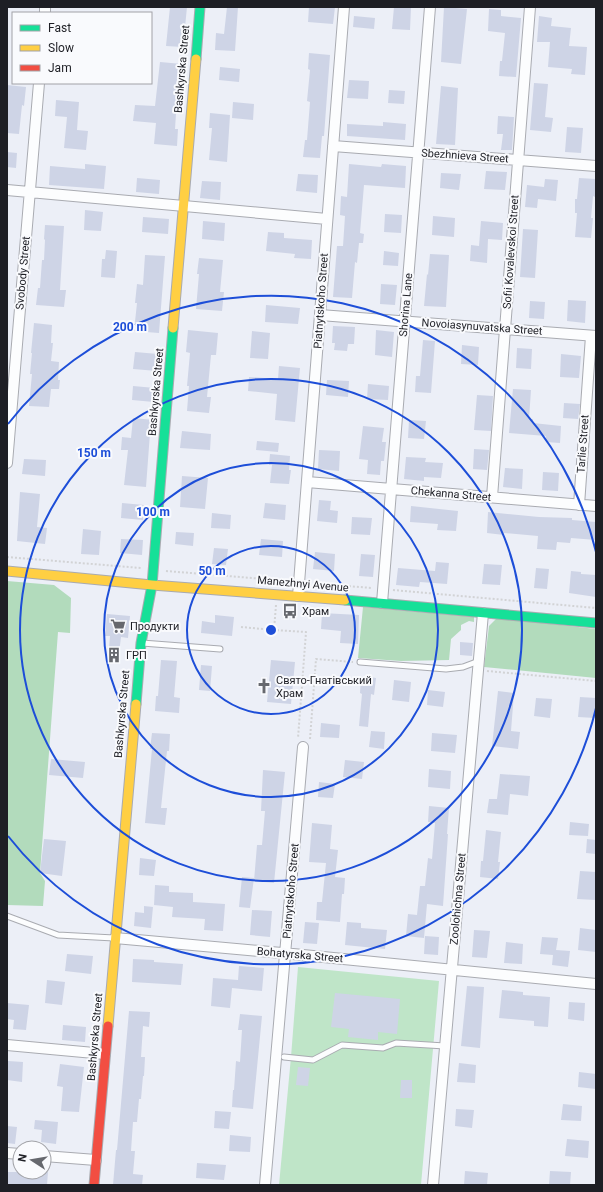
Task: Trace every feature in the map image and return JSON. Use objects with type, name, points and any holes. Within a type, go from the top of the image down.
[{"type":"street","name":"Bashkyrska Street","points":[[94,1185],[141,643],[152,585],[200,7]]},
{"type":"street","name":"Piatnytskoho Street","points":[[298,596],[344,7]]},
{"type":"street","name":"Shorina Lane","points":[[382,603],[430,7]]},
{"type":"street","name":"Sofii Kovalevskoi Street","points":[[492,498],[530,7]]},
{"type":"street","name":"Svobody Street","points":[[7,463],[39,84]]},
{"type":"street","name":"Sbezhnieva Street","points":[[333,146],[596,166]]},
{"type":"street","points":[[7,190],[327,219]]},
{"type":"street","name":"Novoiasynuvatska Street","points":[[320,315],[594,336]]},
{"type":"street","name":"Tarlie Street","points":[[578,505],[594,336]]},
{"type":"street","name":"Chekanna Street","points":[[307,482],[596,506]]},
{"type":"street","name":"Manezhnyi Avenue","points":[[7,571],[596,623]]},
{"type":"street","name":"Zoolohichna Street","points":[[433,1185],[483,614]]},
{"type":"street","name":"Piatnytskoho Street","points":[[265,1185],[303,747]]},
{"type":"street","name":"Bohatyrska Street","points":[[115,938],[596,984]]},
{"type":"street","points":[[7,1045],[106,1054]]},
{"type":"street","points":[[52,1157],[96,1160]]},
{"type":"lane","points":[[141,643],[220,649]]},
{"type":"lane","points":[[360,662],[446,669],[479,666]]},
{"type":"lane","name":"Bohatyrska Street","points":[[7,916],[58,935],[115,938]]},
{"type":"lane","points":[[284,1056],[313,1060],[342,1045],[383,1048],[396,1043],[445,1046]]},
{"type":"path","points":[[274,630],[276,594]]},
{"type":"path","points":[[241,627],[306,632],[297,743],[303,747],[309,744],[316,659],[360,662]]},
{"type":"path","points":[[479,666],[596,681]]},
{"type":"green space","points":[[7,581],[54,585],[71,598],[70,633],[58,632],[40,873],[45,881],[43,906],[7,905]]},
{"type":"green space","points":[[363,607],[474,617],[474,622],[469,621],[461,625],[461,630],[451,639],[449,660],[401,661],[358,658]]},
{"type":"green space","points":[[497,618],[596,629],[596,678],[484,667],[489,626]]},
{"type":"green space","points":[[298,967],[439,981],[421,1185],[279,1185]]},
{"type":"building","points":[[170,7],[187,7],[183,47],[166,46]]},
{"type":"building","points":[[227,7],[238,7],[235,51],[215,50],[216,33],[224,34]]},
{"type":"building","points":[[309,7],[335,7],[333,24],[308,22]]},
{"type":"building","points":[[394,7],[411,7],[410,30],[392,29]]},
{"type":"building","points":[[444,7],[467,9],[461,64],[441,62]]},
{"type":"building","points":[[489,9],[501,10],[501,16],[521,18],[516,77],[499,76],[505,33],[488,31]]},
{"type":"building","points":[[354,16],[375,18],[374,29],[353,27]]},
{"type":"building","points":[[539,16],[552,18],[551,26],[571,28],[569,46],[587,47],[585,75],[571,74],[572,69],[548,67],[550,42],[537,42]]},
{"type":"building","points":[[309,53],[330,55],[324,136],[322,136],[320,158],[303,157],[305,140],[307,140],[310,102],[307,101],[310,70],[308,69]]},
{"type":"building","points":[[160,62],[182,64],[181,84],[178,83],[175,129],[178,129],[177,146],[154,144],[156,123],[133,121],[135,105],[155,106]]},
{"type":"building","points":[[220,67],[240,69],[239,82],[219,80]]},
{"type":"building","points":[[349,80],[369,81],[368,99],[347,98]]},
{"type":"building","points":[[534,83],[548,84],[545,117],[553,118],[551,132],[530,130]]},
{"type":"building","points":[[7,85],[26,87],[24,106],[22,105],[19,134],[7,133]]},
{"type":"building","points":[[441,86],[458,88],[455,145],[436,144]]},
{"type":"building","points":[[389,90],[405,91],[404,104],[388,103]]},
{"type":"building","points":[[56,100],[79,102],[77,130],[88,131],[86,150],[64,148],[67,117],[55,116]]},
{"type":"building","points":[[233,102],[254,104],[253,120],[232,118]]},
{"type":"building","points":[[210,113],[230,115],[227,162],[209,160],[212,128],[209,128]]},
{"type":"building","points":[[498,116],[514,117],[512,150],[501,150],[503,134],[497,134]]},
{"type":"building","points":[[383,122],[406,124],[405,140],[347,136],[347,124],[383,126]]},
{"type":"building","points":[[567,127],[583,128],[581,153],[565,152]]},
{"type":"building","points":[[7,152],[17,153],[16,168],[7,167]]},
{"type":"building","points":[[85,164],[106,166],[104,189],[49,185],[50,166],[85,169]]},
{"type":"building","points":[[349,164],[381,167],[382,164],[406,166],[405,188],[364,185],[360,233],[364,234],[363,243],[359,243],[357,263],[355,262],[352,298],[333,297],[337,246],[343,246],[345,216],[340,215],[341,196],[347,197]]},
{"type":"building","points":[[486,171],[507,172],[505,190],[484,189]]},
{"type":"building","points":[[441,173],[461,174],[459,190],[440,188]]},
{"type":"building","points":[[298,174],[318,175],[317,193],[296,191]]},
{"type":"building","points":[[137,178],[160,180],[159,194],[136,192]]},
{"type":"building","points":[[579,178],[596,179],[595,197],[593,196],[591,218],[593,218],[591,238],[575,237],[577,213],[575,213],[575,199],[577,199]]},
{"type":"building","points":[[545,179],[558,180],[556,201],[538,199],[537,208],[525,207],[527,185],[544,187]]},
{"type":"building","points":[[202,181],[221,182],[220,200],[200,198]]},
{"type":"building","points":[[85,210],[103,212],[101,231],[84,230]]},
{"type":"building","points":[[385,214],[402,215],[401,233],[384,232]]},
{"type":"building","points":[[433,216],[455,218],[454,237],[432,235]]},
{"type":"building","points":[[143,217],[169,219],[168,234],[142,232]]},
{"type":"building","points":[[203,221],[225,223],[224,241],[202,239]]},
{"type":"building","points":[[481,221],[503,223],[502,240],[488,239],[487,263],[470,261],[471,245],[479,246]]},
{"type":"building","points":[[45,225],[64,226],[60,290],[66,290],[64,307],[36,305],[38,288],[40,288],[42,260],[44,260]]},
{"type":"building","points":[[523,229],[538,230],[535,278],[520,277]]},
{"type":"building","points":[[268,232],[284,233],[284,238],[312,240],[311,259],[294,258],[295,254],[266,251]]},
{"type":"building","points":[[106,250],[117,251],[115,278],[101,277],[102,259],[105,259]]},
{"type":"building","points":[[384,251],[399,253],[398,266],[383,265]]},
{"type":"building","points":[[430,254],[449,255],[446,307],[424,306]]},
{"type":"building","points":[[145,255],[165,256],[159,333],[134,331],[137,303],[135,303],[137,284],[143,285]]},
{"type":"building","points":[[199,258],[223,260],[220,292],[224,292],[222,311],[196,309]]},
{"type":"building","points":[[381,284],[397,285],[395,305],[380,304]]},
{"type":"building","points":[[568,300],[586,301],[585,323],[567,321]]},
{"type":"building","points":[[530,301],[545,302],[544,319],[529,318]]},
{"type":"building","points":[[266,305],[300,308],[298,324],[265,322]]},
{"type":"building","points":[[34,323],[52,325],[51,343],[53,343],[51,361],[59,362],[59,389],[51,389],[49,407],[29,406]]},
{"type":"building","points":[[333,326],[355,327],[354,344],[348,344],[347,351],[334,350],[335,343],[332,343]]},
{"type":"building","points":[[188,330],[218,333],[216,355],[211,355],[207,397],[211,397],[209,413],[187,411],[189,386],[187,386],[190,353],[186,352]]},
{"type":"building","points":[[376,330],[394,332],[392,357],[375,355]]},
{"type":"building","points":[[252,331],[270,333],[268,359],[250,358]]},
{"type":"building","points":[[423,340],[435,341],[431,393],[415,392],[416,376],[420,376]]},
{"type":"building","points":[[462,345],[479,347],[478,365],[461,364]]},
{"type":"building","points":[[517,348],[532,349],[531,369],[516,368]]},
{"type":"building","points":[[135,352],[158,354],[157,371],[133,369]]},
{"type":"building","points":[[561,354],[581,356],[579,378],[560,377]]},
{"type":"building","points":[[279,366],[300,368],[295,422],[275,420],[277,394],[248,391],[249,377],[278,379]]},
{"type":"building","points":[[327,380],[349,381],[348,397],[326,395]]},
{"type":"building","points":[[368,384],[389,386],[388,400],[367,399]]},
{"type":"building","points":[[133,386],[155,388],[154,402],[132,400]]},
{"type":"building","points":[[513,389],[531,390],[529,419],[533,419],[533,423],[561,426],[560,443],[546,442],[546,436],[509,433]]},
{"type":"building","points":[[477,395],[493,396],[491,431],[474,430]]},
{"type":"building","points":[[564,403],[580,404],[578,419],[563,418]]},
{"type":"building","points":[[133,418],[154,420],[153,433],[150,433],[146,487],[124,485],[128,450],[121,450],[122,437],[131,438]]},
{"type":"building","points":[[409,420],[426,421],[424,439],[408,438]]},
{"type":"building","points":[[363,426],[384,428],[382,442],[386,442],[384,461],[381,461],[380,475],[367,474],[368,460],[359,459]]},
{"type":"building","points":[[182,431],[211,434],[210,450],[180,448]]},
{"type":"building","points":[[257,441],[279,443],[278,452],[256,450]]},
{"type":"building","points":[[474,449],[489,450],[487,470],[473,469]]},
{"type":"building","points":[[319,450],[340,451],[339,471],[318,469]]},
{"type":"building","points":[[270,454],[290,456],[289,470],[291,470],[289,484],[270,483],[272,465],[269,465]]},
{"type":"building","points":[[406,457],[426,458],[425,462],[443,463],[441,478],[424,477],[424,481],[404,479]]},
{"type":"building","points":[[24,459],[46,460],[45,476],[22,474]]},
{"type":"building","points":[[505,468],[523,469],[522,489],[503,487]]},
{"type":"building","points":[[543,472],[559,473],[558,491],[542,490]]},
{"type":"building","points":[[182,476],[208,478],[205,509],[180,507]]},
{"type":"building","points":[[20,492],[40,494],[37,527],[47,528],[45,544],[17,541]]},
{"type":"building","points":[[319,500],[331,501],[330,510],[338,511],[337,523],[317,521]]},
{"type":"building","points":[[122,503],[144,505],[143,520],[121,518]]},
{"type":"building","points":[[265,503],[286,505],[285,520],[263,518]]},
{"type":"building","points":[[411,506],[458,511],[456,531],[437,530],[438,524],[410,522]]},
{"type":"building","points":[[488,512],[539,517],[572,518],[572,520],[596,522],[596,540],[571,538],[570,543],[557,542],[556,550],[537,549],[538,536],[487,533]]},
{"type":"building","points":[[212,513],[231,515],[230,529],[211,528]]},
{"type":"building","points":[[352,517],[372,518],[370,535],[351,534]]},
{"type":"building","points":[[83,529],[101,531],[99,555],[81,554]]},
{"type":"building","points":[[176,532],[194,533],[193,546],[175,544]]},
{"type":"building","points":[[121,539],[143,540],[142,555],[120,553]]},
{"type":"building","points":[[261,539],[283,541],[282,557],[259,555]]},
{"type":"building","points":[[214,548],[228,549],[226,565],[212,564]]},
{"type":"building","points":[[315,552],[335,554],[334,571],[313,569]]},
{"type":"building","points":[[361,554],[375,555],[373,577],[359,576]]},
{"type":"building","points":[[436,562],[449,563],[447,584],[420,582],[419,587],[396,585],[398,568],[435,571]]},
{"type":"building","points":[[484,564],[502,565],[500,585],[482,584]]},
{"type":"building","points":[[536,568],[549,569],[547,589],[534,588]]},
{"type":"building","points":[[571,571],[581,572],[581,574],[596,575],[596,597],[569,593]]},
{"type":"building","points":[[322,613],[359,615],[358,644],[340,643],[341,631],[321,629]]},
{"type":"building","name":"Продукти","points":[[107,614],[130,616],[128,638],[121,637],[118,661],[108,660],[110,636],[105,636]]},
{"type":"building","points":[[215,615],[234,617],[232,636],[201,633],[202,621],[215,623]]},
{"type":"building","points":[[460,642],[473,643],[472,656],[460,655]]},
{"type":"building","points":[[161,660],[177,661],[174,697],[180,698],[179,713],[155,711],[156,696],[158,696]]},
{"type":"building","points":[[271,660],[295,662],[291,704],[267,702]]},
{"type":"building","points":[[201,665],[212,666],[210,691],[199,690]]},
{"type":"building","points":[[361,676],[376,678],[374,695],[371,694],[368,727],[359,726],[362,694],[360,693]]},
{"type":"building","points":[[394,680],[411,682],[409,702],[392,700]]},
{"type":"building","points":[[428,690],[445,692],[443,707],[427,705]]},
{"type":"building","points":[[498,691],[514,693],[511,731],[520,732],[518,749],[492,746]]},
{"type":"building","points":[[580,697],[596,698],[595,718],[578,717]]},
{"type":"building","points":[[536,698],[552,699],[550,718],[534,716]]},
{"type":"building","points":[[321,723],[340,725],[339,738],[320,737]]},
{"type":"building","points":[[371,731],[385,732],[384,749],[369,747]]},
{"type":"building","points":[[152,733],[170,734],[161,808],[167,808],[165,825],[145,823],[152,749],[150,749]]},
{"type":"building","points":[[432,733],[457,735],[455,753],[431,751]]},
{"type":"building","points":[[51,759],[85,762],[83,778],[49,775]]},
{"type":"building","points":[[345,760],[364,762],[362,779],[343,777]]},
{"type":"building","points":[[429,769],[451,771],[450,789],[428,787]]},
{"type":"building","points":[[263,770],[285,772],[274,883],[254,881],[257,845],[262,845],[265,811],[261,811]]},
{"type":"building","points":[[500,774],[530,776],[528,796],[510,794],[508,815],[487,813],[489,799],[497,799]]},
{"type":"building","points":[[319,782],[335,784],[333,798],[318,797]]},
{"type":"building","points":[[429,806],[449,808],[443,906],[427,904],[424,938],[406,936],[408,914],[417,915],[420,886],[425,886],[428,858],[432,859],[435,823],[428,822]]},
{"type":"building","points":[[570,822],[589,824],[588,836],[569,835]]},
{"type":"building","points":[[312,823],[332,825],[330,849],[338,850],[335,877],[345,878],[340,922],[316,920],[317,902],[322,902],[326,863],[309,862]]},
{"type":"building","points":[[486,830],[501,832],[498,879],[480,877]]},
{"type":"building","points":[[44,839],[66,841],[62,876],[40,873]]},
{"type":"building","points":[[587,839],[596,840],[596,854],[586,853]]},
{"type":"building","points":[[140,858],[156,860],[154,876],[139,875]]},
{"type":"building","points":[[580,871],[596,872],[596,900],[577,899]]},
{"type":"building","points":[[242,877],[254,878],[250,908],[239,907]]},
{"type":"building","points":[[155,885],[169,886],[169,892],[193,893],[193,902],[225,904],[223,931],[204,930],[205,919],[172,917],[173,907],[154,905]]},
{"type":"building","points":[[144,906],[153,907],[151,928],[134,926],[135,912],[144,913]]},
{"type":"building","points":[[252,910],[272,911],[270,937],[250,935]]},
{"type":"building","points":[[305,922],[319,923],[317,944],[303,943]]},
{"type":"building","points":[[347,922],[361,923],[361,928],[387,930],[385,949],[345,945]]},
{"type":"building","points":[[580,928],[596,930],[596,952],[578,950]]},
{"type":"building","points":[[474,930],[490,931],[487,958],[472,957]]},
{"type":"building","points":[[425,936],[439,937],[438,955],[424,954]]},
{"type":"building","points":[[542,937],[558,938],[556,950],[570,951],[568,967],[552,965],[553,955],[540,954]]},
{"type":"building","points":[[506,942],[523,944],[522,964],[504,963]]},
{"type":"building","points":[[67,954],[93,956],[91,974],[65,971]]},
{"type":"building","points":[[133,959],[183,964],[181,985],[132,982]]},
{"type":"building","points":[[239,966],[264,968],[262,991],[232,988],[230,1008],[211,1006],[213,978],[238,980]]},
{"type":"building","points":[[47,980],[65,982],[62,1005],[45,1003]]},
{"type":"building","points":[[467,986],[484,987],[480,1048],[461,1046]]},
{"type":"building","points":[[502,990],[523,992],[523,995],[550,997],[548,1027],[534,1026],[534,1021],[499,1018]]},
{"type":"building","points":[[335,993],[400,999],[397,1034],[378,1032],[378,1040],[348,1037],[349,1029],[331,1027]]},
{"type":"building","points":[[569,1002],[585,1003],[584,1021],[568,1019]]},
{"type":"building","points":[[7,1003],[29,1005],[26,1030],[13,1029],[14,1020],[7,1019]]},
{"type":"building","points":[[129,1011],[150,1012],[149,1027],[143,1026],[141,1057],[145,1057],[144,1076],[141,1099],[139,1099],[137,1122],[133,1122],[131,1151],[135,1151],[133,1174],[143,1175],[142,1185],[113,1185],[117,1150]]},
{"type":"building","points":[[240,1014],[262,1016],[253,1109],[232,1107],[236,1061],[240,1062],[242,1030],[238,1030]]},
{"type":"building","points":[[63,1025],[86,1027],[85,1042],[62,1040]]},
{"type":"building","points":[[8,1061],[23,1062],[22,1082],[7,1080]]},
{"type":"building","points":[[459,1063],[476,1065],[475,1083],[457,1082]]},
{"type":"building","points":[[60,1064],[84,1067],[79,1112],[61,1111],[63,1087],[57,1086]]},
{"type":"building","points":[[298,1067],[310,1068],[308,1086],[296,1085]]},
{"type":"building","points":[[579,1072],[596,1074],[596,1089],[578,1087]]},
{"type":"building","points":[[401,1080],[412,1080],[412,1098],[400,1098]]},
{"type":"building","points":[[563,1104],[582,1106],[581,1121],[561,1120]]},
{"type":"building","points":[[456,1109],[474,1110],[472,1128],[455,1126]]},
{"type":"building","points":[[215,1111],[231,1112],[229,1129],[214,1128]]},
{"type":"building","points":[[35,1120],[58,1122],[56,1144],[52,1143],[52,1140],[41,1140],[42,1130],[34,1129]]},
{"type":"building","points":[[7,1126],[17,1127],[15,1140],[12,1140],[12,1144],[7,1143]]},
{"type":"building","points":[[230,1135],[251,1137],[250,1152],[229,1151]]},
{"type":"building","points":[[567,1139],[589,1141],[588,1158],[565,1156]]},
{"type":"building","points":[[197,1163],[226,1165],[224,1180],[196,1178]]},
{"type":"building","points":[[465,1171],[488,1173],[487,1185],[464,1185]]},
{"type":"building","points":[[550,1171],[571,1172],[570,1185],[549,1185]]},
{"type":"building","points":[[7,1172],[12,1172],[12,1180],[47,1180],[47,1185],[7,1185]]},
{"type":"traffic: fast","points":[[196,59],[200,7]]},
{"type":"traffic: fast","points":[[136,704],[141,643],[152,585],[173,328]]},
{"type":"traffic: fast","points":[[345,600],[596,623]]},
{"type":"traffic: slow","points":[[173,328],[196,59]]},
{"type":"traffic: slow","points":[[7,571],[152,585],[345,600]]},
{"type":"traffic: slow","points":[[108,1026],[136,704]]},
{"type":"traffic: jam","points":[[94,1185],[108,1026]]},
{"type":"place","name":"Храм","points":[[290,611]]},
{"type":"place","name":"Продукти","points":[[118,626]]},
{"type":"place","name":"ГРП","points":[[114,655]]},
{"type":"place","name":"Свято-Гнатівський Храм","points":[[264,686]]}]
